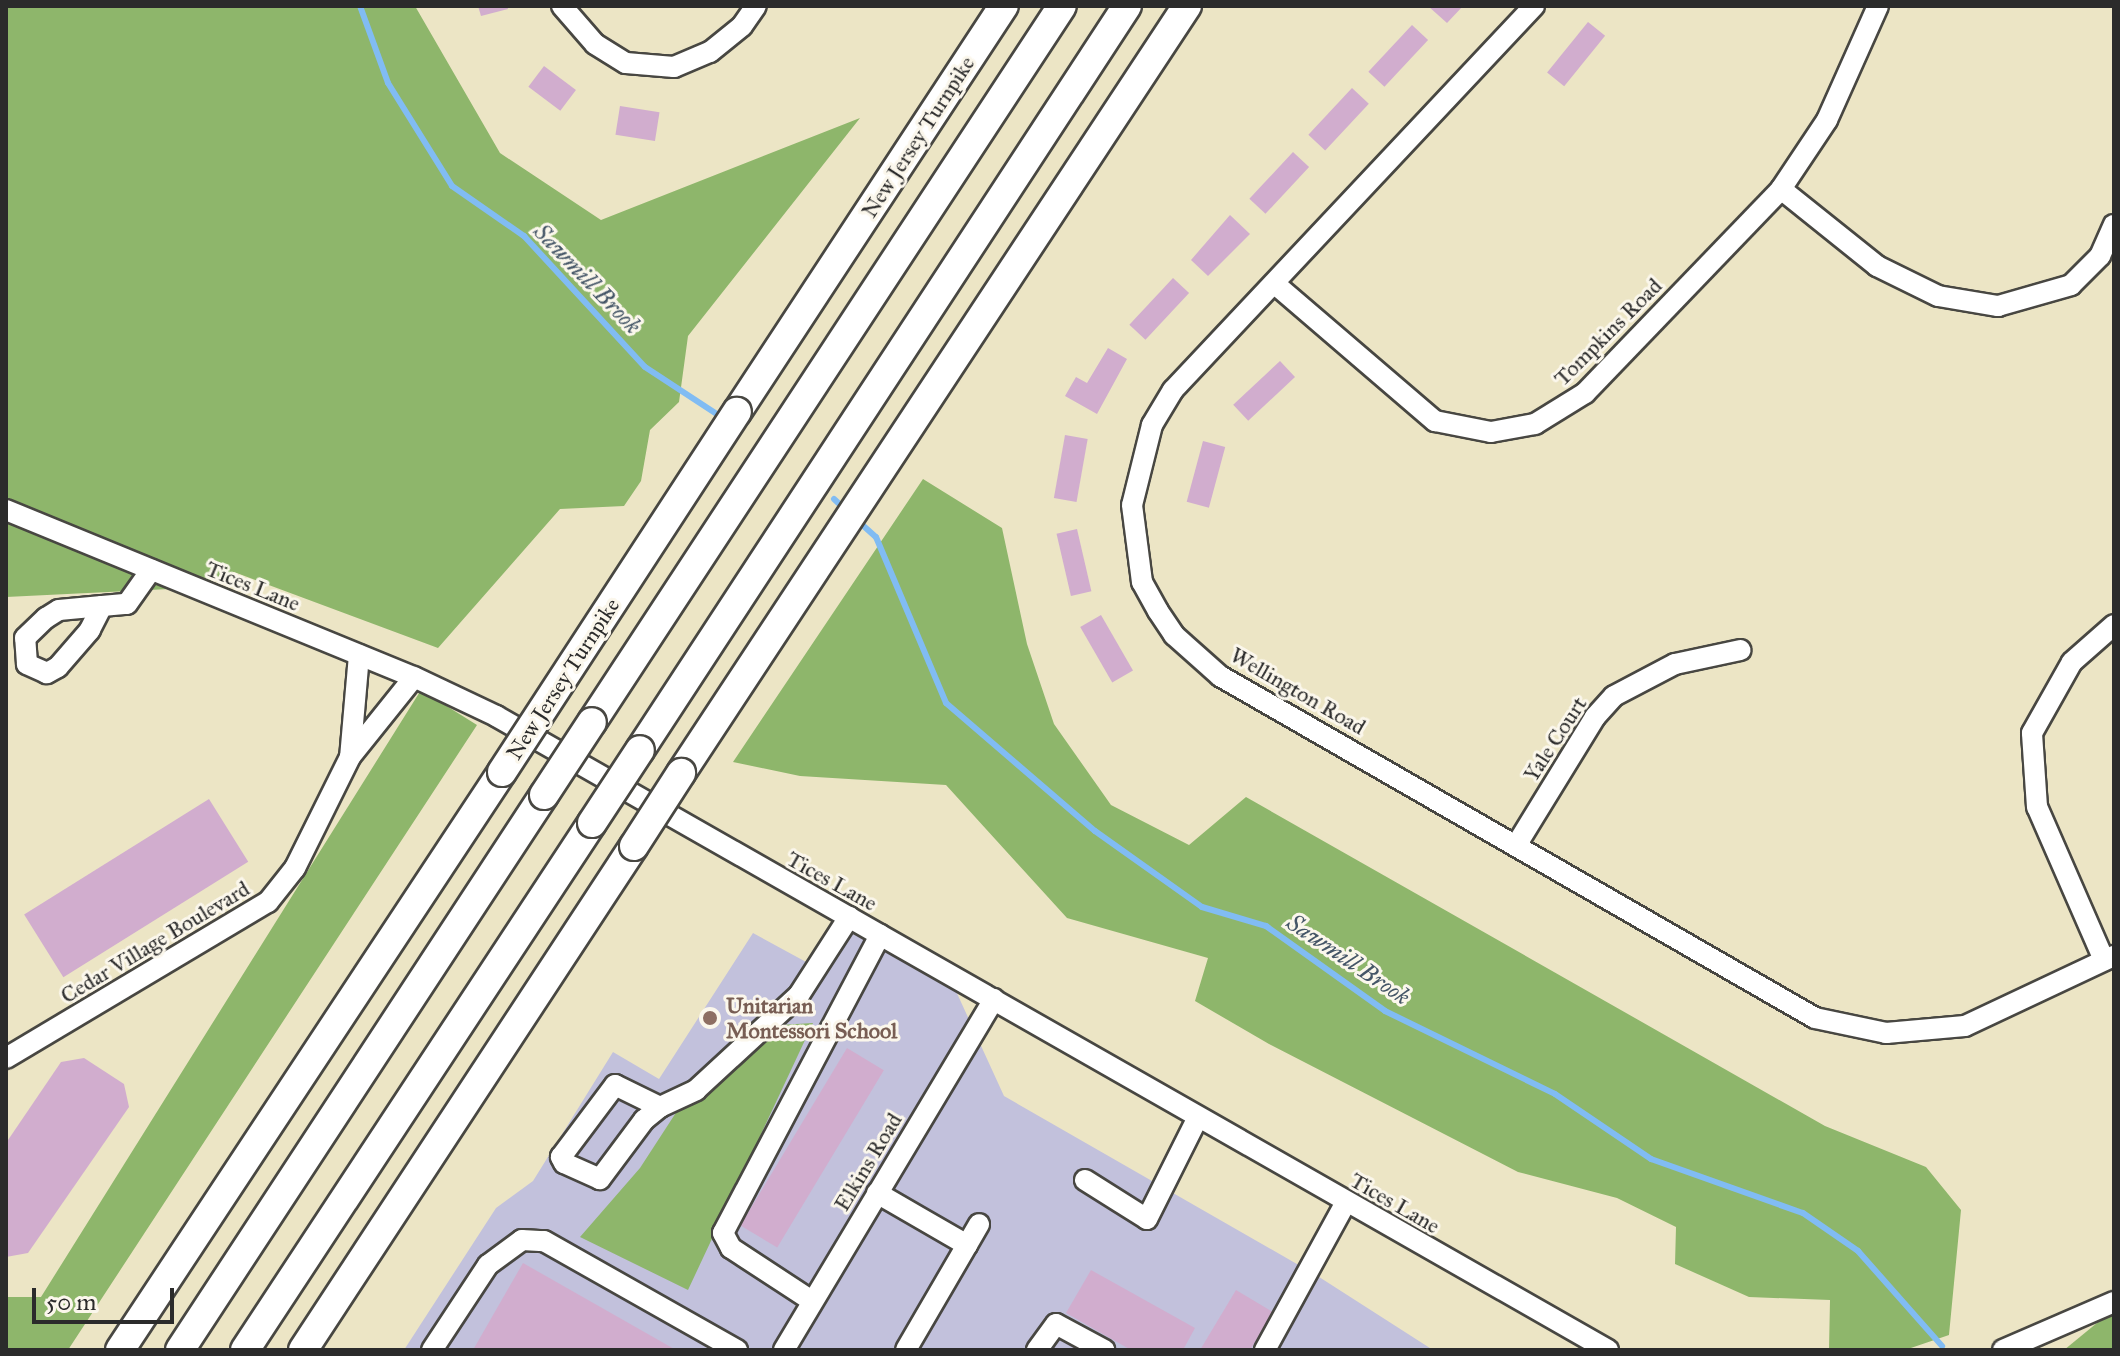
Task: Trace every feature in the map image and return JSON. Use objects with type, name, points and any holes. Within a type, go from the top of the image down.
[{"type":"highway","name":"New Jersey Turnpike","points":[[120,1350],[1004,6]]},
{"type":"highway","points":[[180,1350],[1062,6]]},
{"type":"highway","points":[[245,1350],[1127,6]]},
{"type":"highway","points":[[303,1350],[1187,6]]},
{"type":"street","points":[[562,6],[595,44],[626,63],[674,67],[710,52],[742,26],[756,6]]},
{"type":"street","name":"Wellington Road","points":[[1534,6],[1173,390],[1152,425],[1132,505],[1142,582],[1174,635],[1220,676],[1815,1018],[1886,1033],[1965,1026],[2109,958]]},
{"type":"street","name":"Tompkins Road","points":[[1275,284],[1435,421],[1465,430],[1513,431],[1547,418],[1585,393],[1781,189],[1827,120],[1878,6]]},
{"type":"street","points":[[1781,189],[1877,266],[1938,296],[1998,306],[2071,285],[2100,256],[2114,225]]},
{"type":"street","name":"Tices Lane","points":[[6,510],[414,677],[496,716],[1346,1202],[1576,1344],[1608,1350]]},
{"type":"street","points":[[102,606],[127,604],[151,570]]},
{"type":"street","points":[[2109,958],[2037,807],[2032,733],[2072,662],[2114,625]]},
{"type":"street","name":"Yale Court","points":[[1517,844],[1595,717],[1614,696],[1675,664],[1741,650]]},
{"type":"street","name":"Cedar Village Boulevard","points":[[350,757],[359,655]]},
{"type":"street","name":"Cedar Village Boulevard","points":[[12,1055],[268,902],[295,868],[350,757],[414,677]]},
{"type":"street","points":[[660,1107],[615,1085],[561,1157],[564,1163],[600,1179],[644,1120],[660,1107],[696,1090],[799,995],[849,917]]},
{"type":"street","points":[[812,1301],[731,1248],[723,1233],[880,935]]},
{"type":"street","name":"Elkins Road","points":[[784,1350],[994,999]]},
{"type":"street","points":[[6,1072],[12,1055]]},
{"type":"street","points":[[1085,1180],[1153,1222],[1198,1117]]},
{"type":"street","points":[[877,1193],[967,1245]]},
{"type":"street","points":[[1265,1350],[1346,1202]]},
{"type":"street","points":[[906,1350],[979,1224]]},
{"type":"street","points":[[432,1350],[488,1265],[522,1240],[544,1241],[737,1350]]},
{"type":"street","points":[[2003,1350],[2114,1302]]},
{"type":"street","points":[[1037,1350],[1056,1324],[1104,1350]]},
{"type":"shaded area","points":[[851,921],[950,978],[1004,1096],[1316,1275],[1433,1350],[404,1350],[496,1208],[533,1181],[613,1052],[659,1079],[753,933],[819,969]]},
{"type":"green space","points":[[6,6],[415,6],[500,153],[601,220],[860,118],[688,336],[679,402],[650,430],[641,481],[624,506],[560,509],[438,648],[234,572],[190,588],[6,597]]},
{"type":"green space","points":[[923,479],[1002,528],[1027,644],[1054,724],[1111,805],[1189,845],[1246,797],[1825,1126],[1926,1167],[1961,1210],[1949,1335],[1905,1350],[1829,1350],[1830,1300],[1749,1297],[1675,1264],[1676,1227],[1617,1198],[1518,1172],[1269,1044],[1195,1001],[1208,958],[1067,918],[946,785],[800,776],[733,762]]},
{"type":"green space","points":[[421,690],[477,725],[68,1350],[6,1350],[6,1297],[41,1297]]},
{"type":"green space","points":[[813,1023],[688,1290],[580,1237],[640,1168],[692,1088],[780,1025]]},
{"type":"green space","points":[[2114,1309],[2114,1350],[2064,1350]]},
{"type":"building","points":[[478,6],[507,6],[508,9],[481,16]]},
{"type":"building","points":[[1428,6],[1463,6],[1447,23]]},
{"type":"building","points":[[1588,22],[1605,36],[1564,86],[1547,73]]},
{"type":"building","points":[[1412,25],[1428,40],[1384,87],[1368,72]]},
{"type":"building","points":[[544,66],[576,90],[560,111],[528,87]]},
{"type":"building","points":[[1352,88],[1369,104],[1325,150],[1308,135]]},
{"type":"building","points":[[620,106],[660,112],[655,141],[615,135]]},
{"type":"building","points":[[1293,152],[1309,167],[1265,214],[1249,199]]},
{"type":"building","points":[[1230,215],[1250,234],[1208,276],[1191,260]]},
{"type":"building","points":[[1173,278],[1189,293],[1145,340],[1129,325]]},
{"type":"building","points":[[1108,348],[1127,359],[1097,414],[1065,396],[1076,377],[1087,383]]},
{"type":"building","points":[[1280,361],[1295,377],[1248,421],[1233,405]]},
{"type":"building","points":[[1065,435],[1088,439],[1077,502],[1054,498]]},
{"type":"building","points":[[1203,441],[1225,447],[1209,508],[1187,502]]},
{"type":"building","points":[[1077,529],[1091,591],[1071,596],[1057,534]]},
{"type":"building","points":[[1101,615],[1133,670],[1112,682],[1080,627]]},
{"type":"building","points":[[209,799],[248,862],[63,977],[24,915]]},
{"type":"building","points":[[847,1048],[884,1070],[777,1248],[740,1225]]},
{"type":"building","points":[[84,1058],[124,1084],[129,1107],[28,1253],[6,1257],[6,1143],[61,1062]]},
{"type":"building","points":[[523,1263],[676,1350],[473,1350]]},
{"type":"building","points":[[1091,1270],[1195,1328],[1183,1350],[1131,1350],[1066,1313]]},
{"type":"building","points":[[1236,1290],[1273,1312],[1250,1350],[1200,1350]]},
{"type":"waterway","name":"Sawmill Brook","points":[[360,6],[388,83],[452,186],[524,236],[645,367],[723,418]]},
{"type":"waterway","name":"Sawmill Brook","points":[[834,499],[847,511]]},
{"type":"waterway","name":"Sawmill Brook","points":[[858,521],[876,537],[946,703],[1095,831],[1202,907],[1266,926],[1385,1011],[1555,1094],[1651,1159],[1803,1213],[1858,1251],[1942,1346]]},
{"type":"place","name":"Unitarian Montessori School","points":[[710,1018]]}]
